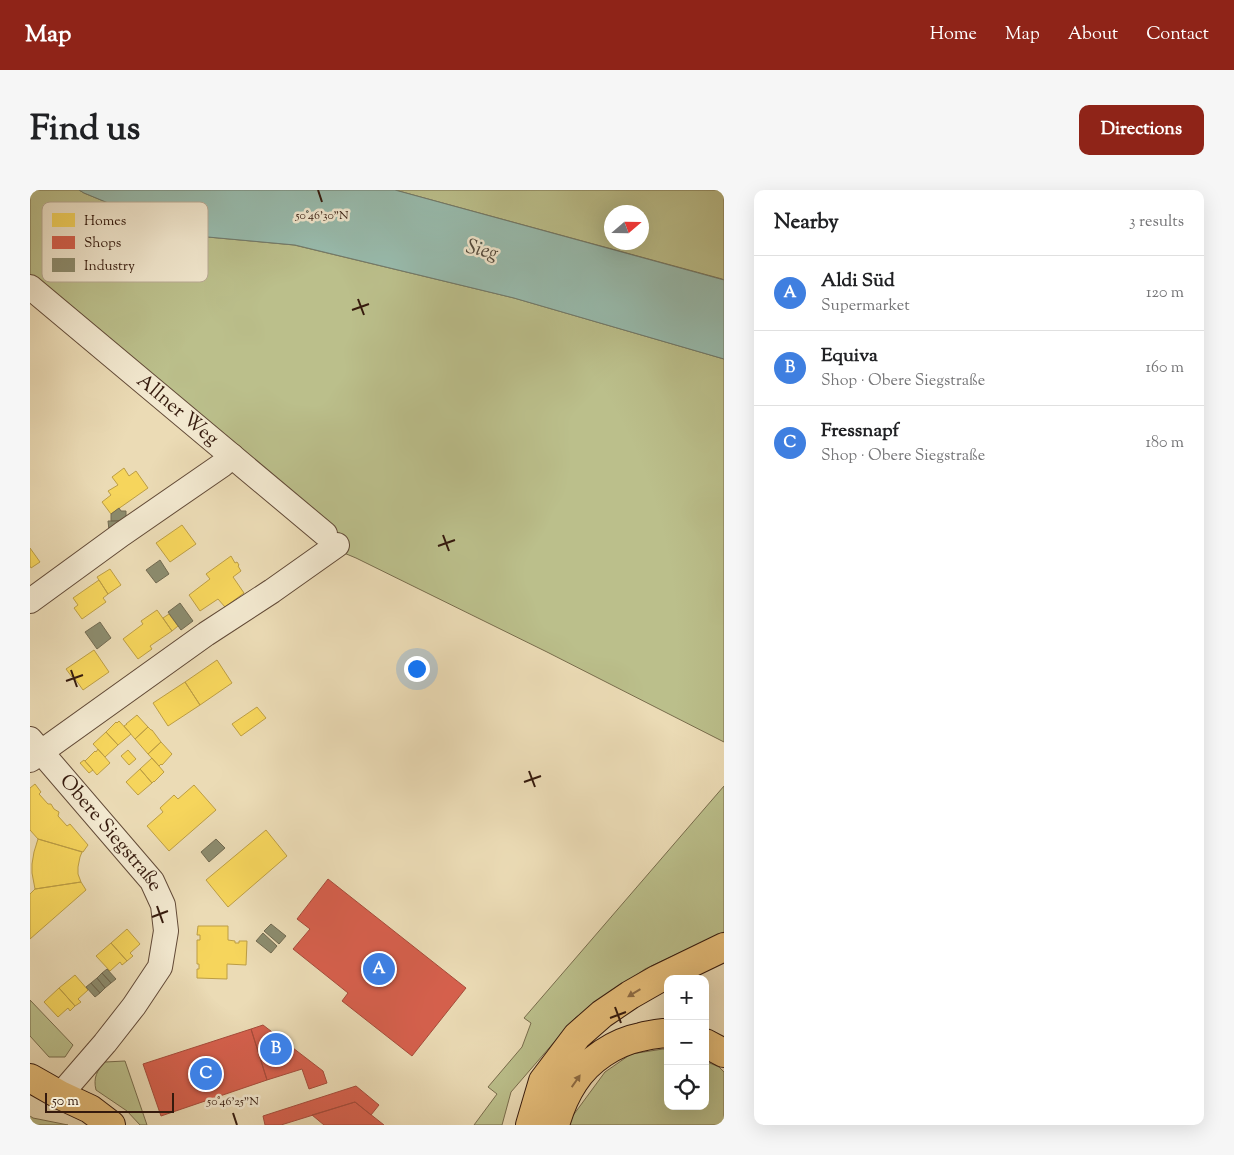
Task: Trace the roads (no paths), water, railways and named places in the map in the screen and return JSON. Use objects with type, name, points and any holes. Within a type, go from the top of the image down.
[{"type":"main road","points":[[530,1125],[542,1081],[577,1036],[602,1014],[630,995],[658,979],[724,947]]},
{"type":"main road","points":[[555,1125],[558,1114],[574,1082],[594,1060],[614,1046],[639,1037],[664,1033]]},
{"type":"main road","points":[[709,1045],[724,1053]]},
{"type":"main road","points":[[30,1078],[90,1109],[111,1125]]},
{"type":"street","name":"Allner Weg","points":[[30,287],[331,540]]},
{"type":"street","points":[[30,600],[222,465],[232,456]]},
{"type":"street","name":"Obere Siegstraße","points":[[60,1095],[128,1013],[160,967],[166,931],[163,905],[152,881],[34,750],[272,591],[331,540]]},
{"type":"water","name":"Sieg","points":[[79,190],[395,190],[604,247],[604,250],[614,250],[724,280],[724,359],[514,298],[295,245],[208,237],[208,202],[106,202]]},
{"type":"place","name":"Aldi Süd","points":[[379,969]]},
{"type":"place","name":"Equiva","points":[[276,1049]]},
{"type":"place","name":"Fressnapf","points":[[206,1074]]}]
